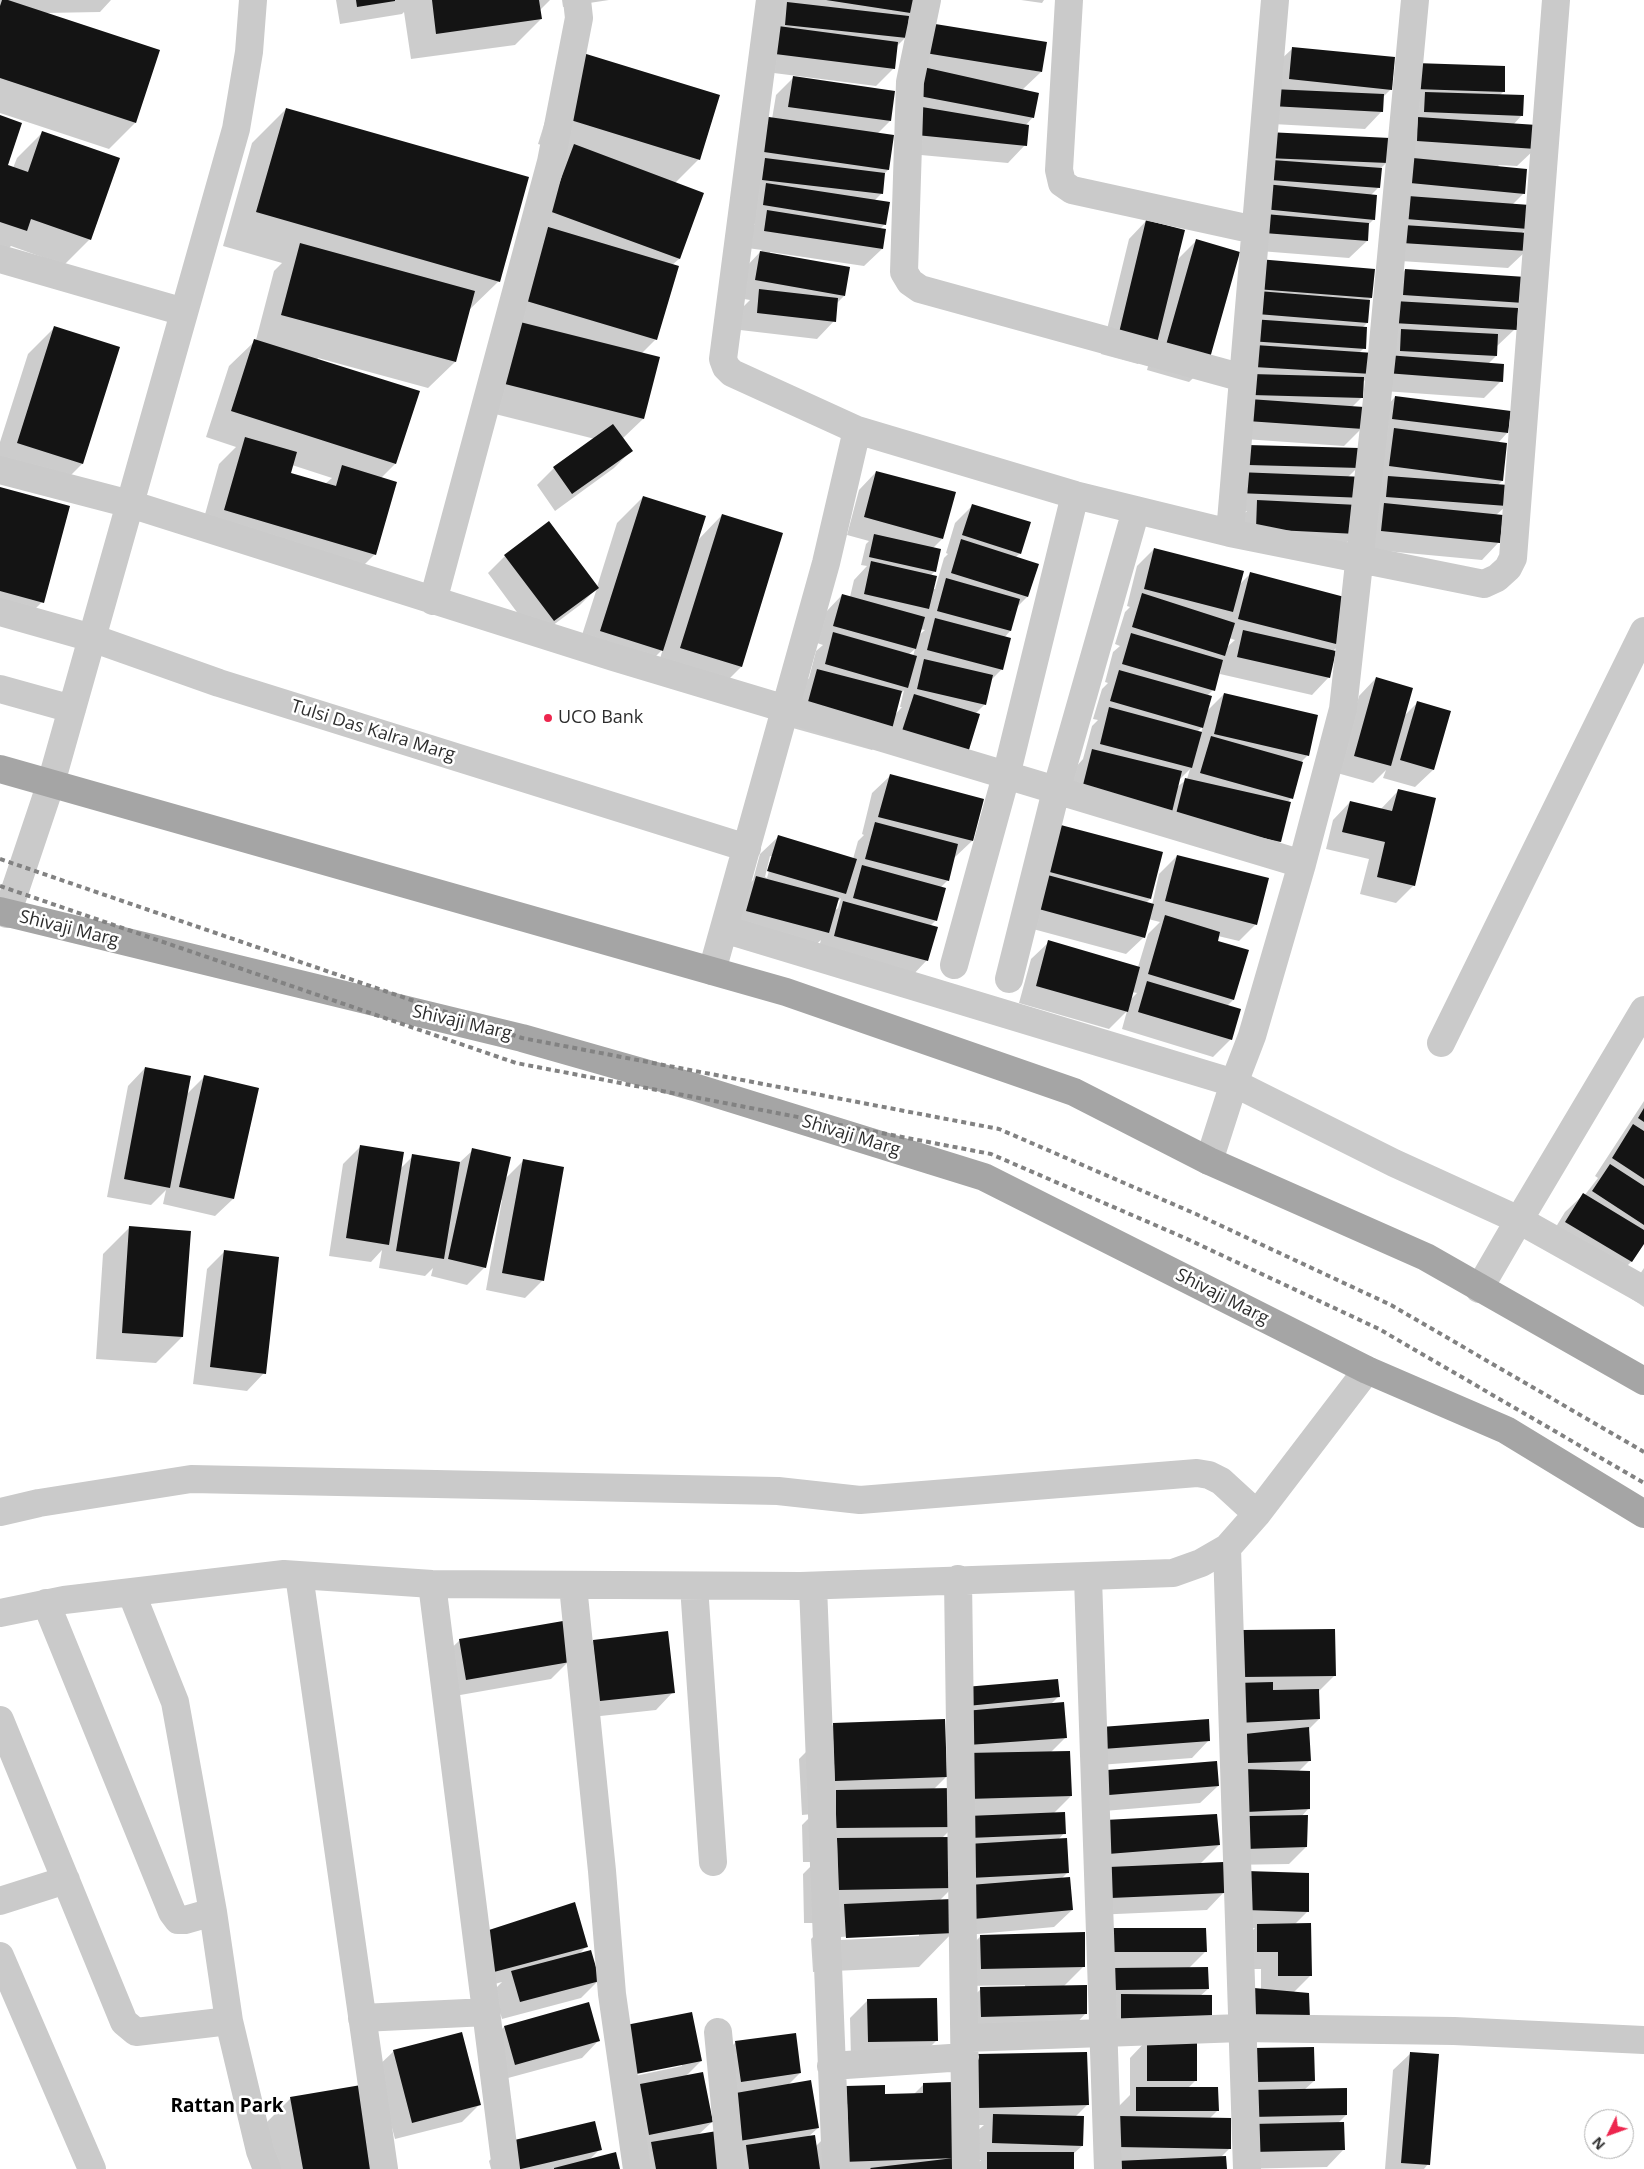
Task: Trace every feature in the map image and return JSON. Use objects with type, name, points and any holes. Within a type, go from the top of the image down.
[{"type":"main road","points":[[0,769],[786,992],[1074,1092],[1209,1161],[1426,1258],[1644,1381]]},
{"type":"main road","name":"Shivaji Marg","points":[[4,912],[522,1038],[694,1087],[984,1177],[1368,1370],[1506,1430],[1644,1514]]},
{"type":"street","points":[[4,912],[51,783],[236,129],[249,52],[254,0]]},
{"type":"street","points":[[433,601],[550,162],[579,18],[577,0]]},
{"type":"street","points":[[770,0],[722,359],[732,374],[857,430],[1075,495],[1230,533],[1484,584],[1497,578],[1508,568],[1513,558],[1556,0]]},
{"type":"street","points":[[927,0],[910,82],[904,272],[910,282],[920,289],[1243,378]]},
{"type":"street","points":[[1069,0],[1059,170],[1062,182],[1072,190],[1255,230]]},
{"type":"street","points":[[1230,533],[1275,0]]},
{"type":"street","points":[[1209,1161],[1234,1083],[1252,1036],[1302,864],[1343,708],[1360,560],[1415,0]]},
{"type":"street","points":[[0,259],[184,312]]},
{"type":"street","points":[[712,971],[826,564],[857,430]]},
{"type":"street","points":[[0,470],[130,504],[433,601],[1006,776],[1302,864]]},
{"type":"street","points":[[954,965],[1006,776],[1075,495]]},
{"type":"street","points":[[1009,979],[1056,791],[1136,510]]},
{"type":"street","name":"Tulsi Das Kalra Marg","points":[[0,612],[92,638],[219,683],[746,848]]},
{"type":"street","points":[[1441,1043],[1644,631]]},
{"type":"street","points":[[0,690],[72,709]]},
{"type":"street","points":[[724,929],[1234,1083],[1394,1163],[1519,1220],[1644,1290]]},
{"type":"street","points":[[1479,1289],[1644,1010]]},
{"type":"street","points":[[0,1613],[46,1603],[284,1574],[432,1584],[813,1586],[958,1579],[1088,1578],[1173,1573],[1201,1563],[1227,1548],[1257,1514],[1368,1370]]},
{"type":"street","points":[[0,1512],[39,1503],[192,1480],[768,1491],[860,1500],[1197,1473],[1209,1475],[1221,1481],[1257,1514]]},
{"type":"street","points":[[1227,1548],[1247,2169]]},
{"type":"street","points":[[298,1575],[384,2169]]},
{"type":"street","points":[[1088,1578],[1108,2169]]},
{"type":"street","points":[[958,1579],[966,2169]]},
{"type":"street","points":[[432,1584],[506,2169]]},
{"type":"street","points":[[573,1586],[602,1871],[612,1994],[636,2169]]},
{"type":"street","points":[[694,1586],[713,1862]]},
{"type":"street","points":[[813,1586],[836,2169]]},
{"type":"street","points":[[131,1592],[175,1702],[213,1912],[229,2021],[260,2151],[267,2169]]},
{"type":"street","points":[[46,1603],[172,1912],[178,1920],[185,1920],[213,1912]]},
{"type":"street","points":[[0,1720],[124,2022],[136,2032],[229,2021]]},
{"type":"street","points":[[0,1901],[66,1880]]},
{"type":"street","points":[[0,1956],[92,2169]]},
{"type":"street","points":[[362,2018],[486,2012]]},
{"type":"street","points":[[832,2066],[965,2048],[1104,2034],[1241,2028],[1454,2031],[1644,2040]]},
{"type":"street","points":[[718,2032],[731,2169]]},
{"type":"building","points":[[2,0],[8,0],[160,50],[136,123],[0,78],[0,6]]},
{"type":"building","points":[[356,0],[395,0],[395,1],[357,7]]},
{"type":"building","points":[[432,0],[539,0],[542,19],[436,34]]},
{"type":"building","points":[[826,0],[918,0],[917,14]]},
{"type":"building","points":[[787,2],[909,16],[907,38],[785,25]]},
{"type":"building","points":[[929,23],[1047,42],[1042,72],[925,53]]},
{"type":"building","points":[[778,26],[898,42],[895,69],[775,54]]},
{"type":"building","points":[[1292,47],[1395,57],[1392,90],[1289,79]]},
{"type":"building","points":[[583,53],[720,95],[700,160],[564,118]]},
{"type":"building","points":[[1415,63],[1505,66],[1505,92],[1414,89]]},
{"type":"building","points":[[923,67],[1039,93],[1034,118],[919,96]]},
{"type":"building","points":[[793,76],[895,91],[891,121],[788,107]]},
{"type":"building","points":[[1272,89],[1384,94],[1383,112],[1271,106]]},
{"type":"building","points":[[1425,92],[1524,95],[1523,116],[1424,112]]},
{"type":"building","points":[[916,106],[1029,125],[1027,146],[916,135]]},
{"type":"building","points":[[286,108],[529,177],[500,282],[256,212]]},
{"type":"building","points":[[0,115],[22,123],[8,165],[28,172],[42,131],[120,158],[91,240],[31,219],[27,231],[0,222]]},
{"type":"building","points":[[762,116],[894,135],[889,170],[757,151]]},
{"type":"building","points":[[1418,117],[1537,125],[1536,149],[1417,141]]},
{"type":"building","points":[[1267,132],[1390,138],[1388,163],[1266,158]]},
{"type":"building","points":[[574,144],[704,193],[680,259],[549,211]]},
{"type":"building","points":[[765,158],[885,173],[883,194],[762,180]]},
{"type":"building","points":[[1413,158],[1527,169],[1525,194],[1410,183]]},
{"type":"building","points":[[1272,160],[1382,168],[1380,188],[1270,180]]},
{"type":"building","points":[[766,183],[890,202],[886,225],[763,205]]},
{"type":"building","points":[[1265,184],[1377,195],[1375,220],[1263,209]]},
{"type":"building","points":[[1408,196],[1530,205],[1528,229],[1406,219]]},
{"type":"building","points":[[767,210],[886,229],[883,249],[764,231]]},
{"type":"building","points":[[1265,214],[1369,223],[1368,241],[1264,233]]},
{"type":"building","points":[[1146,220],[1185,230],[1156,347],[1118,337]]},
{"type":"building","points":[[1403,225],[1529,233],[1527,251],[1402,243]]},
{"type":"building","points":[[545,226],[679,266],[657,340],[523,300]]},
{"type":"building","points":[[1196,239],[1240,252],[1208,365],[1164,352]]},
{"type":"building","points":[[300,243],[475,291],[456,362],[281,315]]},
{"type":"building","points":[[760,251],[850,267],[845,296],[755,280]]},
{"type":"building","points":[[1258,259],[1375,269],[1372,298],[1256,289]]},
{"type":"building","points":[[1405,269],[1526,277],[1524,303],[1403,295]]},
{"type":"building","points":[[759,289],[838,298],[836,322],[757,313]]},
{"type":"building","points":[[1258,291],[1370,300],[1368,323],[1257,314]]},
{"type":"building","points":[[1394,301],[1518,308],[1517,330],[1393,323]]},
{"type":"building","points":[[1251,319],[1367,327],[1366,349],[1249,341]]},
{"type":"building","points":[[520,322],[660,357],[644,419],[505,384]]},
{"type":"building","points":[[54,326],[120,347],[83,464],[17,443]]},
{"type":"building","points":[[1401,329],[1498,334],[1497,356],[1400,351]]},
{"type":"building","points":[[254,339],[420,391],[396,464],[231,411]]},
{"type":"building","points":[[1255,345],[1374,353],[1372,374],[1254,367]]},
{"type":"building","points":[[1387,355],[1504,364],[1503,382],[1386,373]]},
{"type":"building","points":[[1251,374],[1364,377],[1363,398],[1251,395]]},
{"type":"building","points":[[1395,396],[1511,411],[1508,433],[1392,419]]},
{"type":"building","points":[[1249,399],[1364,407],[1363,429],[1247,421]]},
{"type":"building","points":[[613,424],[633,451],[572,494],[553,467]]},
{"type":"building","points":[[1394,428],[1507,443],[1503,481],[1389,466]]},
{"type":"building","points":[[245,437],[297,452],[291,473],[336,486],[342,465],[397,482],[376,555],[224,510]]},
{"type":"building","points":[[1248,445],[1359,448],[1360,468],[1248,465]]},
{"type":"building","points":[[876,471],[956,492],[943,539],[864,517]]},
{"type":"building","points":[[1237,472],[1366,477],[1365,498],[1237,493]]},
{"type":"building","points":[[1388,476],[1508,485],[1507,506],[1386,497]]},
{"type":"building","points":[[0,487],[70,506],[44,603],[0,591]]},
{"type":"building","points":[[643,496],[706,516],[663,651],[600,631]]},
{"type":"building","points":[[1257,500],[1358,505],[1357,534],[1256,529]]},
{"type":"building","points":[[1384,503],[1503,515],[1500,543],[1381,531]]},
{"type":"building","points":[[972,504],[1031,522],[1021,554],[962,535]]},
{"type":"building","points":[[722,514],[783,533],[742,667],[680,648]]},
{"type":"building","points":[[549,521],[599,588],[554,621],[504,555]]},
{"type":"building","points":[[874,534],[941,549],[936,572],[869,557]]},
{"type":"building","points":[[961,539],[1039,564],[1028,597],[951,573]]},
{"type":"building","points":[[1154,548],[1244,571],[1233,612],[1144,589]]},
{"type":"building","points":[[871,561],[937,576],[929,609],[864,594]]},
{"type":"building","points":[[1250,572],[1352,599],[1340,645],[1238,619]]},
{"type":"building","points":[[946,578],[1020,599],[1011,631],[937,611]]},
{"type":"building","points":[[1142,593],[1235,623],[1225,656],[1132,627]]},
{"type":"building","points":[[842,594],[925,617],[916,649],[833,626]]},
{"type":"building","points":[[935,618],[1011,638],[1003,670],[927,650]]},
{"type":"building","points":[[1243,630],[1336,651],[1330,678],[1237,657]]},
{"type":"building","points":[[833,632],[917,656],[908,688],[825,664]]},
{"type":"building","points":[[1131,633],[1223,660],[1215,691],[1122,664]]},
{"type":"building","points":[[924,659],[993,675],[986,705],[917,689]]},
{"type":"building","points":[[817,669],[902,691],[891,733],[806,709]]},
{"type":"building","points":[[1119,670],[1212,696],[1203,728],[1110,701]]},
{"type":"building","points":[[1376,677],[1413,688],[1391,766],[1354,756]]},
{"type":"building","points":[[1224,693],[1318,715],[1309,756],[1214,734]]},
{"type":"building","points":[[914,694],[980,714],[968,753],[901,734]]},
{"type":"building","points":[[1417,701],[1451,711],[1434,770],[1400,760]]},
{"type":"building","points":[[1109,707],[1202,732],[1192,768],[1100,744]]},
{"type":"building","points":[[1211,736],[1303,762],[1293,799],[1200,773]]},
{"type":"building","points":[[1092,749],[1182,771],[1172,812],[1082,789]]},
{"type":"building","points":[[890,774],[984,799],[973,841],[878,817]]},
{"type":"building","points":[[1185,778],[1291,802],[1281,842],[1175,818]]},
{"type":"building","points":[[1398,789],[1436,798],[1415,886],[1377,877],[1385,842],[1342,832],[1350,801],[1392,811]]},
{"type":"building","points":[[875,822],[958,844],[949,881],[865,859]]},
{"type":"building","points":[[1057,824],[1163,852],[1151,899],[1046,871]]},
{"type":"building","points":[[778,835],[857,859],[846,894],[767,871]]},
{"type":"building","points":[[1177,855],[1269,878],[1257,925],[1165,901]]},
{"type":"building","points":[[862,865],[946,888],[937,921],[853,898]]},
{"type":"building","points":[[1044,874],[1154,904],[1145,938],[1035,908]]},
{"type":"building","points":[[756,876],[839,898],[829,933],[746,911]]},
{"type":"building","points":[[843,901],[938,927],[928,961],[834,936]]},
{"type":"building","points":[[1165,915],[1220,932],[1218,941],[1249,950],[1234,1000],[1148,974]]},
{"type":"building","points":[[1048,940],[1140,967],[1128,1012],[1036,986]]},
{"type":"building","points":[[1147,981],[1241,1009],[1232,1040],[1138,1012]]},
{"type":"building","points":[[145,1067],[191,1076],[170,1188],[124,1179]]},
{"type":"building","points":[[204,1075],[259,1088],[234,1199],[179,1187]]},
{"type":"building","points":[[1644,1108],[1644,1122],[1638,1118]]},
{"type":"building","points":[[1633,1124],[1644,1131],[1644,1179],[1612,1158]]},
{"type":"building","points":[[360,1145],[404,1152],[389,1245],[346,1238]]},
{"type":"building","points":[[472,1148],[511,1157],[486,1268],[448,1259]]},
{"type":"building","points":[[412,1154],[460,1162],[444,1259],[396,1251]]},
{"type":"building","points":[[523,1159],[564,1167],[544,1281],[502,1273]]},
{"type":"building","points":[[1610,1164],[1644,1186],[1644,1225],[1592,1191]]},
{"type":"building","points":[[1583,1193],[1644,1230],[1644,1244],[1632,1262],[1565,1222]]},
{"type":"building","points":[[129,1226],[191,1231],[183,1337],[122,1333]]},
{"type":"building","points":[[224,1250],[279,1257],[266,1374],[210,1367]]},
{"type":"building","points":[[563,1621],[570,1662],[466,1680],[459,1639]]},
{"type":"building","points":[[1335,1629],[1336,1676],[1243,1677],[1242,1630]]},
{"type":"building","points":[[668,1631],[675,1693],[600,1701],[593,1640]]},
{"type":"building","points":[[1058,1679],[1060,1697],[967,1706],[965,1687]]},
{"type":"building","points":[[1273,1682],[1273,1690],[1319,1689],[1320,1719],[1237,1723],[1236,1683]]},
{"type":"building","points":[[1064,1702],[1067,1738],[968,1745],[965,1711]]},
{"type":"building","points":[[945,1719],[947,1777],[835,1781],[833,1723]]},
{"type":"building","points":[[1209,1719],[1210,1741],[1103,1749],[1101,1727]]},
{"type":"building","points":[[1309,1727],[1311,1761],[1248,1763],[1245,1734]]},
{"type":"building","points":[[1070,1751],[1072,1796],[967,1799],[966,1753]]},
{"type":"building","points":[[1217,1761],[1219,1786],[1109,1795],[1107,1770]]},
{"type":"building","points":[[1242,1769],[1310,1771],[1310,1809],[1246,1812]]},
{"type":"building","points":[[954,1788],[955,1827],[836,1828],[836,1790]]},
{"type":"building","points":[[1065,1812],[1066,1834],[969,1838],[968,1816]]},
{"type":"building","points":[[1217,1814],[1220,1845],[1108,1854],[1105,1820]]},
{"type":"building","points":[[1308,1815],[1307,1847],[1245,1849],[1249,1816]]},
{"type":"building","points":[[952,1837],[953,1888],[838,1890],[837,1838]]},
{"type":"building","points":[[1067,1838],[1069,1873],[970,1878],[968,1844]]},
{"type":"building","points":[[1224,1862],[1225,1893],[1111,1898],[1109,1867]]},
{"type":"building","points":[[1247,1871],[1309,1873],[1309,1912],[1246,1910]]},
{"type":"building","points":[[1070,1877],[1073,1910],[973,1919],[970,1885]]},
{"type":"building","points":[[952,1899],[954,1933],[846,1938],[844,1904]]},
{"type":"building","points":[[575,1902],[588,1947],[494,1972],[489,1930]]},
{"type":"building","points":[[1311,1923],[1312,1976],[1278,1976],[1278,1952],[1257,1952],[1257,1924]]},
{"type":"building","points":[[1113,1928],[1206,1928],[1207,1952],[1112,1952]]},
{"type":"building","points":[[1085,1932],[1085,1967],[981,1969],[980,1935]]},
{"type":"building","points":[[591,1950],[600,1981],[520,2002],[511,1971]]},
{"type":"building","points":[[1208,1967],[1209,1989],[1115,1990],[1115,1968]]},
{"type":"building","points":[[1087,1985],[1087,2014],[981,2017],[980,1987]]},
{"type":"building","points":[[1254,1988],[1309,1993],[1310,2020],[1252,2018]]},
{"type":"building","points":[[1121,1994],[1212,1995],[1212,2023],[1121,2021]]},
{"type":"building","points":[[937,1998],[938,2041],[868,2042],[867,1999]]},
{"type":"building","points":[[589,2002],[600,2041],[515,2065],[504,2026]]},
{"type":"building","points":[[692,2012],[702,2061],[636,2074],[626,2025]]},
{"type":"building","points":[[462,2032],[481,2105],[412,2123],[393,2050]]},
{"type":"building","points":[[796,2033],[801,2073],[741,2082],[735,2041]]},
{"type":"building","points":[[1147,2039],[1197,2039],[1197,2081],[1147,2081]]},
{"type":"building","points":[[1314,2047],[1315,2081],[1255,2082],[1254,2048]]},
{"type":"building","points":[[1087,2052],[1089,2105],[978,2108],[977,2054]]},
{"type":"building","points":[[1410,2052],[1439,2054],[1430,2165],[1401,2163]]},
{"type":"building","points":[[703,2072],[713,2122],[649,2135],[640,2084]]},
{"type":"building","points":[[811,2080],[819,2128],[739,2141],[730,2094]]},
{"type":"building","points":[[954,2082],[957,2158],[842,2162],[840,2120],[848,2120],[846,2086],[885,2085],[885,2094],[923,2093],[923,2083]]},
{"type":"building","points":[[367,2084],[383,2169],[303,2169],[290,2097]]},
{"type":"building","points":[[1136,2087],[1218,2087],[1219,2111],[1136,2111]]},
{"type":"building","points":[[1347,2088],[1347,2115],[1251,2117],[1251,2090]]},
{"type":"building","points":[[993,2114],[1084,2116],[1083,2146],[992,2143]]},
{"type":"building","points":[[1119,2116],[1231,2118],[1231,2149],[1118,2147]]},
{"type":"building","points":[[595,2121],[602,2150],[521,2169],[513,2169],[506,2142]]},
{"type":"building","points":[[1344,2122],[1345,2150],[1252,2152],[1252,2124]]},
{"type":"building","points":[[717,2131],[723,2169],[656,2169],[651,2142]]},
{"type":"building","points":[[815,2135],[820,2169],[749,2169],[746,2145]]},
{"type":"building","points":[[616,2152],[620,2169],[554,2169],[554,2168]]},
{"type":"building","points":[[987,2152],[1074,2152],[1074,2169],[987,2169]]},
{"type":"building","points":[[1226,2156],[1227,2169],[1116,2169],[1116,2161]]},
{"type":"building","points":[[954,2158],[955,2169],[870,2168]]},
{"type":"railway","points":[[0,859],[522,1038],[999,1129],[1196,1214],[1391,1305],[1644,1452]]},
{"type":"railway","points":[[0,886],[516,1063],[991,1154],[1185,1238],[1379,1329],[1644,1483]]},
{"type":"place","name":"UCO Bank","points":[[548,718]]},
{"type":"district","name":"Rattan Park","points":[[227,2107]]}]
